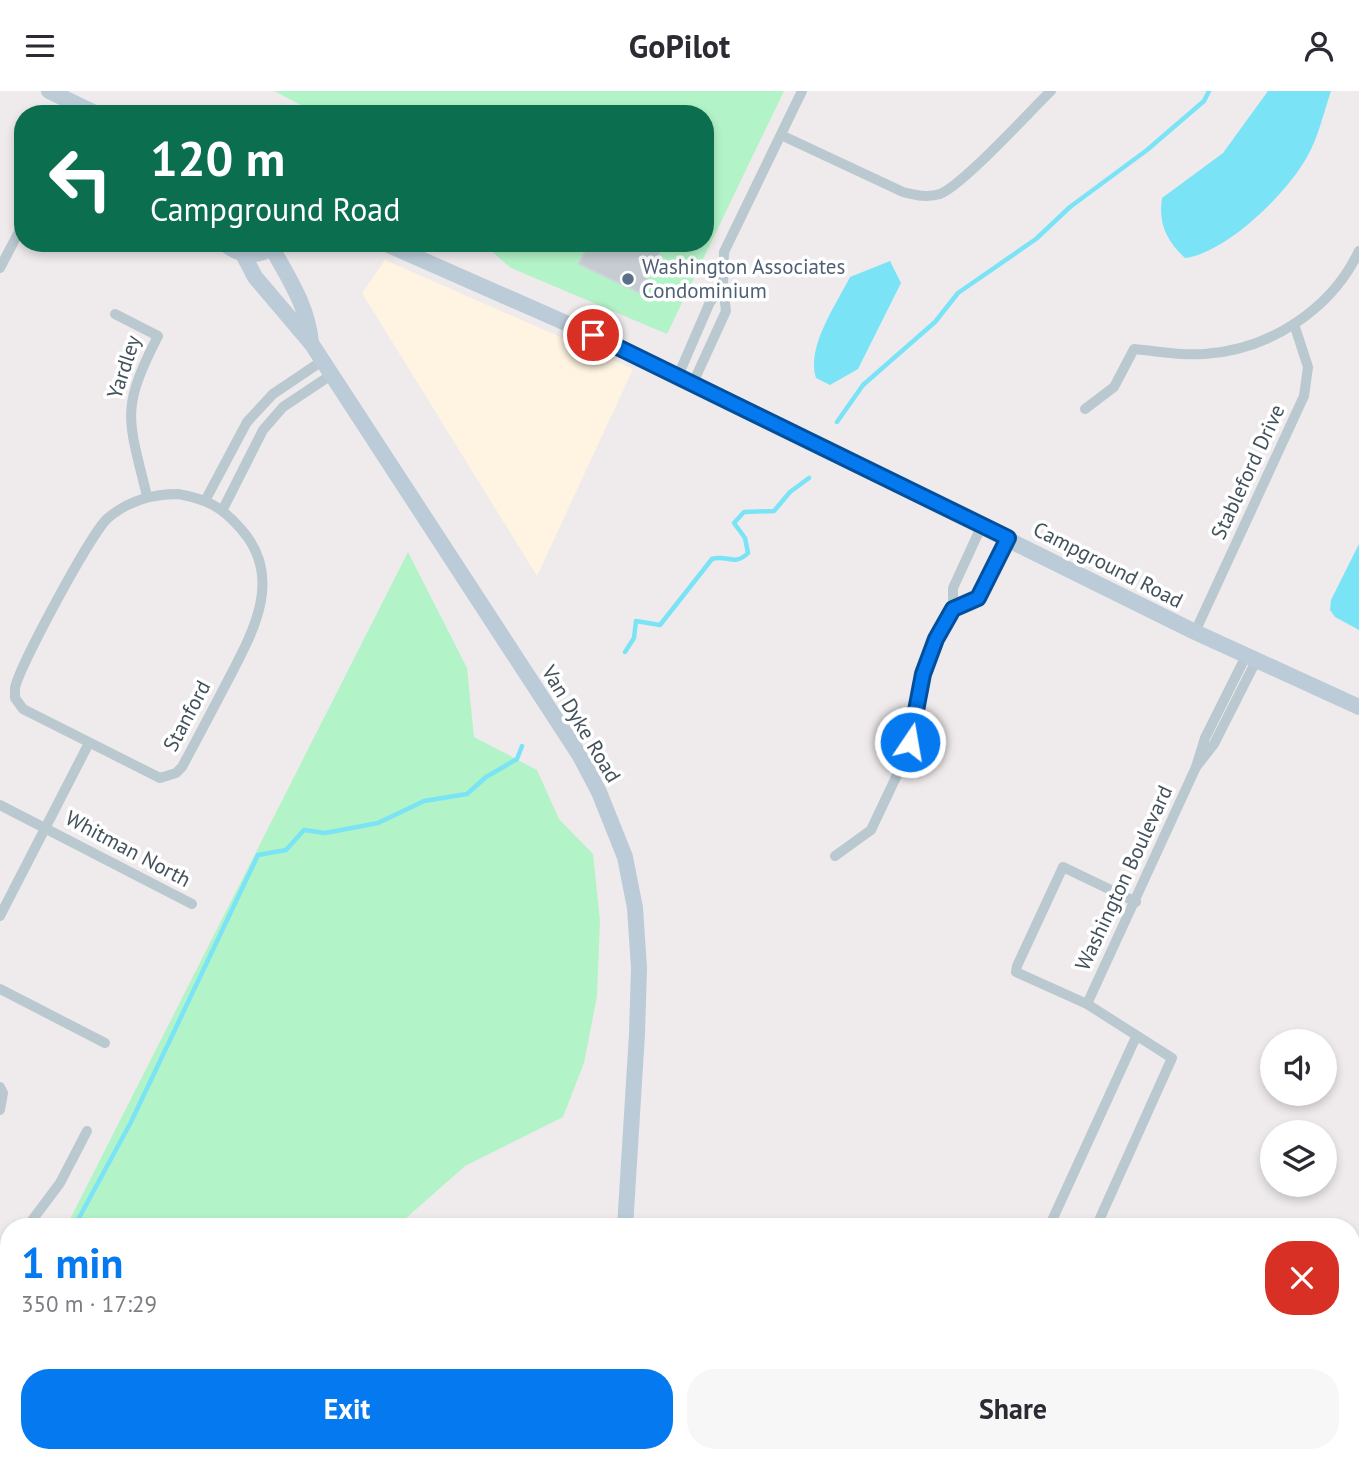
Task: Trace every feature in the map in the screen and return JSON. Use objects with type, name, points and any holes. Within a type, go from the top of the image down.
[{"type":"street","points":[[50,91],[67,105]]},
{"type":"street","points":[[693,383],[726,311],[723,286],[724,252],[802,91]]},
{"type":"street","points":[[781,135],[903,192],[925,197],[942,193],[961,179],[1051,91]]},
{"type":"street","points":[[0,268],[14,241]]},
{"type":"street","points":[[1085,409],[1114,387],[1134,349],[1207,354],[1256,344],[1294,324],[1329,295],[1359,251]]},
{"type":"street","points":[[240,252],[255,255],[262,252]]},
{"type":"street","name":"Van Dyke Road","points":[[280,252],[309,321],[311,343]]},
{"type":"street","name":"Campground Road","points":[[404,252],[693,383],[1195,632],[1359,706]]},
{"type":"street","name":"Van Dyke Road","points":[[243,254],[255,277],[311,343],[580,756],[599,792],[625,857],[635,908],[639,968],[625,1218]]},
{"type":"street","points":[[678,376],[710,302],[723,286]]},
{"type":"street","name":"Yardley","points":[[115,314],[158,336],[137,378],[129,419],[147,496]]},
{"type":"street","name":"Stableford Drive","points":[[1195,632],[1304,396],[1308,367],[1294,324]]},
{"type":"street","points":[[696,334],[712,341]]},
{"type":"street","points":[[0,916],[89,743],[23,709],[15,698],[15,688],[94,534],[108,518],[147,496],[178,494],[206,499],[247,422],[273,394],[322,361]]},
{"type":"street","points":[[223,509],[263,430],[283,407],[331,375]]},
{"type":"street","name":"Stanford","points":[[89,743],[160,778],[176,773],[182,767],[253,632],[263,596],[262,576],[255,550],[246,534],[223,509],[206,499]]},
{"type":"street","points":[[835,856],[871,830],[906,756],[923,674],[936,639],[953,609],[953,588],[982,525]]},
{"type":"street","points":[[953,609],[978,598],[1008,538]]},
{"type":"street","name":"Washington Boulevard","points":[[1087,1004],[1196,767],[1214,744],[1252,657]]},
{"type":"street","name":"Whitman North","points":[[0,805],[192,904]]},
{"type":"street","points":[[1100,1218],[1172,1058],[1136,1037],[1131,1029],[1087,1004],[1016,972],[1063,867],[1136,902]]},
{"type":"street","points":[[0,989],[105,1044]]},
{"type":"street","points":[[1053,1218],[1136,1037]]},
{"type":"street","points":[[0,1087],[3,1093],[0,1110]]},
{"type":"street","points":[[34,1218],[60,1183],[87,1131]]},
{"type":"shaded area","points":[[385,260],[633,369],[537,576],[362,293]]},
{"type":"green space","points":[[274,91],[784,91],[714,236],[714,105],[301,105]]},
{"type":"green space","points":[[492,252],[706,252],[667,334],[511,268]]},
{"type":"green space","points":[[408,552],[467,668],[474,737],[537,770],[559,819],[593,854],[600,921],[597,996],[584,1063],[563,1117],[465,1166],[406,1218],[71,1218]]},
{"type":"water","points":[[1268,91],[1331,91],[1311,150],[1285,187],[1254,219],[1219,245],[1185,258],[1165,231],[1161,216],[1162,198],[1223,153]]},
{"type":"water","points":[[890,261],[901,283],[858,369],[830,385],[816,378],[815,353],[819,340],[850,277]]},
{"type":"water","points":[[1359,544],[1359,630],[1335,617],[1330,610],[1331,600]]},
{"type":"building","name":"Washington Associates Condominium","points":[[585,252],[660,252],[640,293],[579,264]]},
{"type":"waterway","points":[[837,422],[863,385],[935,322],[958,293],[1036,239],[1070,207],[1147,150],[1204,101],[1209,91]]},
{"type":"waterway","points":[[625,652],[634,638],[636,621],[660,625],[712,559],[734,560],[748,553],[745,538],[734,523],[744,512],[774,511],[790,492],[809,478]]},
{"type":"waterway","points":[[79,1218],[131,1122],[258,855],[286,850],[304,830],[325,833],[378,823],[424,801],[467,794],[486,777],[517,759],[522,746]]},
{"type":"place","name":"Washington Associates Condominium","points":[[628,279]]},
{"type":"route","points":[[593,335],[1008,538],[978,598],[953,609],[936,639],[923,674],[910,742]]}]
